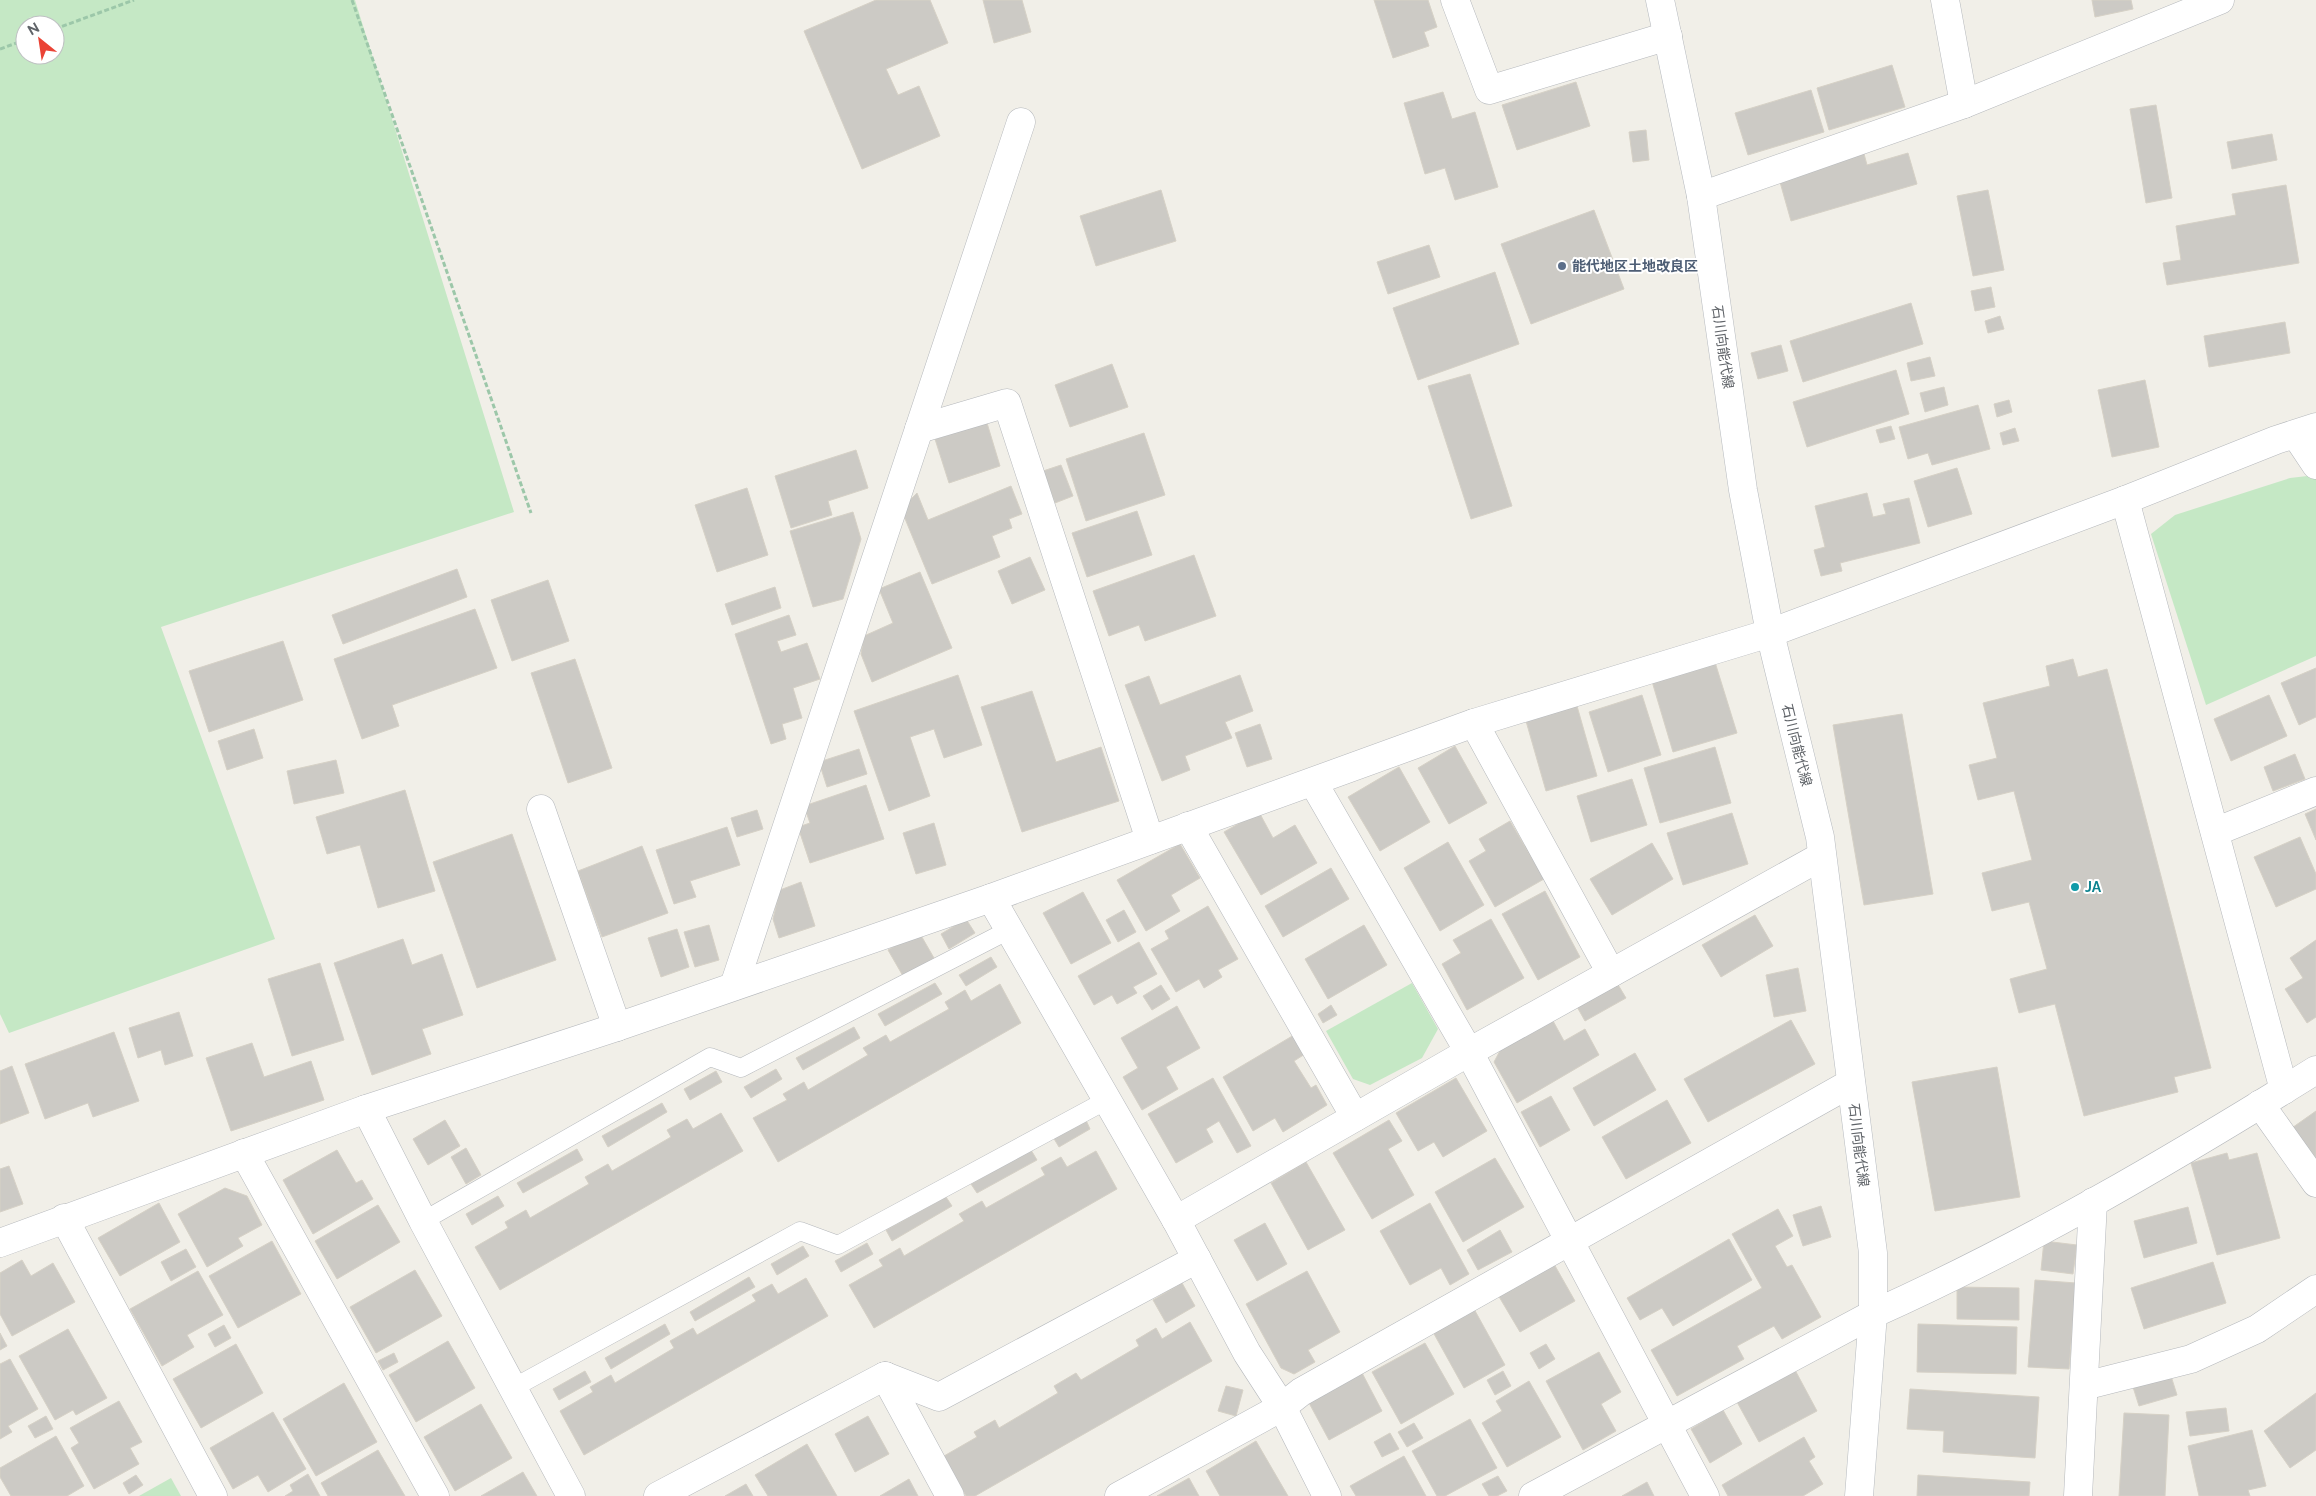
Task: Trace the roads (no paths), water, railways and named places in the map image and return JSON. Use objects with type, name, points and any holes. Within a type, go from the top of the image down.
[{"type":"street","points":[[1455,0],[1489,90],[1668,36]]},
{"type":"street","name":"石川向能代線","points":[[1660,0],[1701,196],[1744,490],[1770,633],[1820,837],[1873,1254],[1873,1314],[1859,1496]]},
{"type":"street","points":[[1945,0],[1964,104]]},
{"type":"street","points":[[1701,196],[1964,104],[2220,0]]},
{"type":"street","points":[[734,986],[1021,122]]},
{"type":"street","points":[[919,428],[1007,403],[1150,840]]},
{"type":"street","points":[[0,1243],[366,1109],[617,1027],[991,898],[1474,723],[1770,633],[2125,500],[2276,440],[2306,431],[2316,465]]},
{"type":"street","points":[[2125,500],[2284,1090]]},
{"type":"street","points":[[1474,723],[1611,973]]},
{"type":"street","points":[[1313,782],[1469,1052],[1705,1496]]},
{"type":"street","points":[[2215,832],[2316,791]]},
{"type":"street","points":[[541,809],[617,1027]]},
{"type":"street","points":[[1188,826],[1355,1117]]},
{"type":"street","points":[[1176,1220],[1469,1052],[1822,856]]},
{"type":"street","points":[[991,898],[1176,1220],[1247,1353],[1282,1407],[1327,1496]]},
{"type":"street","points":[[1533,1496],[1873,1314],[1921,1292],[2093,1202],[2316,1070]]},
{"type":"street","points":[[1120,1496],[1282,1407],[1301,1392],[1852,1084]]},
{"type":"street","points":[[2260,1104],[2316,1183]]},
{"type":"street","points":[[366,1109],[423,1221],[571,1496]]},
{"type":"street","points":[[244,1153],[435,1496]]},
{"type":"street","points":[[2078,1496],[2093,1202]]},
{"type":"street","points":[[64,1218],[213,1496]]},
{"type":"street","points":[[885,1376],[939,1398],[1197,1259]]},
{"type":"street","points":[[2084,1386],[2190,1359],[2257,1329],[2316,1289]]},
{"type":"street","points":[[658,1496],[885,1376]]},
{"type":"street","points":[[885,1376],[950,1496]]},
{"type":"lane","points":[[423,1221],[710,1057],[741,1068],[1009,930]]},
{"type":"lane","points":[[513,1388],[800,1231],[838,1245],[1107,1100]]},
{"type":"place","name":"能代地区土地改良区","points":[[1562,266]]},
{"type":"place","name":"JA","points":[[2075,887]]}]
